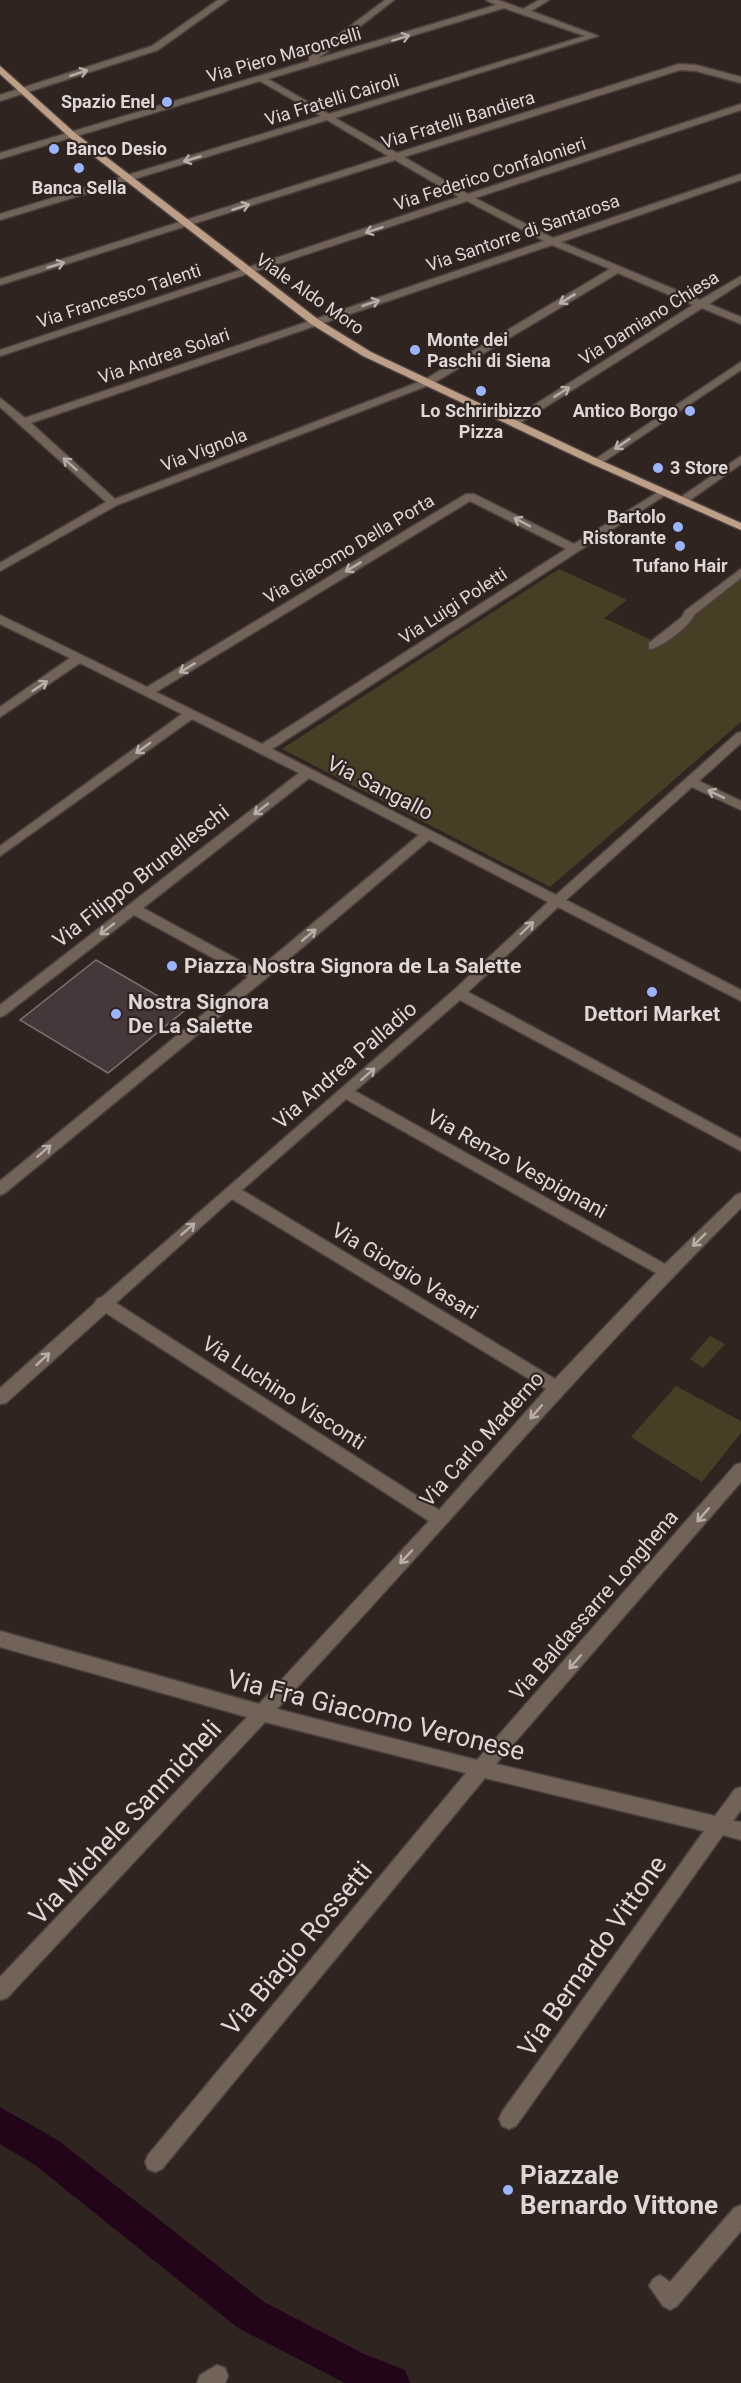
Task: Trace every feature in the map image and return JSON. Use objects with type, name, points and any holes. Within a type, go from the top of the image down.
[{"type":"main road","name":"Viale Aldo Moro","points":[[0,69],[72,135],[186,225],[315,322],[367,354],[596,462],[741,527]]},
{"type":"street","points":[[0,98],[155,48],[224,0]]},
{"type":"street","points":[[305,65],[390,0]]},
{"type":"street","points":[[490,0],[525,11],[544,0]]},
{"type":"street","name":"Via Piero Maroncelli","points":[[0,156],[505,5]]},
{"type":"street","name":"Via Fratelli Cairoli","points":[[0,217],[594,36],[525,11]]},
{"type":"street","points":[[338,39],[369,47]]},
{"type":"street","points":[[338,39],[356,51]]},
{"type":"street","name":"Via Fratelli Bandiera","points":[[0,282],[186,225],[679,67],[696,68],[741,80]]},
{"type":"street","points":[[261,78],[469,199],[551,241],[741,321]]},
{"type":"street","name":"Via Federico Confalonieri","points":[[249,272],[741,107]]},
{"type":"street","name":"Via Santorre di Santarosa","points":[[315,322],[741,177]]},
{"type":"street","name":"Via Vignola","points":[[0,568],[113,503],[428,382],[617,269]]},
{"type":"street","name":"Via Francesco Talenti","points":[[0,353],[249,272]]},
{"type":"street","name":"Via Damiano Chiesa","points":[[513,423],[741,279]]},
{"type":"street","name":"Via Andrea Solari","points":[[24,422],[315,322]]},
{"type":"street","points":[[596,462],[741,365]]},
{"type":"street","points":[[0,401],[113,503]]},
{"type":"street","points":[[681,501],[741,459]]},
{"type":"street","name":"Via Luigi Poletti","points":[[263,749],[663,492]]},
{"type":"street","name":"Via Giacomo Della Porta","points":[[147,692],[470,496],[574,549]]},
{"type":"street","points":[[653,646],[687,619],[689,613],[741,572]]},
{"type":"street","name":"Via Sangallo","points":[[0,619],[263,749],[741,996]]},
{"type":"street","points":[[0,713],[80,658]]},
{"type":"street","points":[[0,852],[190,714]]},
{"type":"street","name":"Via Andrea Palladio","points":[[0,1398],[231,1191],[459,993],[556,901],[741,736]]},
{"type":"street","name":"Via Filippo Brunelleschi","points":[[0,1012],[307,773]]},
{"type":"street","points":[[691,782],[741,806]]},
{"type":"street","points":[[0,1189],[109,1096],[259,977],[428,834]]},
{"type":"street","points":[[134,909],[259,977]]},
{"type":"street","points":[[459,993],[741,1146]]},
{"type":"street","name":"Via Renzo Vespignani","points":[[346,1093],[667,1272]]},
{"type":"street","name":"Via Giorgio Vasari","points":[[231,1191],[557,1388]]},
{"type":"street","name":"Via Carlo Maderno","points":[[261,1713],[441,1520],[557,1388],[667,1272],[741,1199]]},
{"type":"street","name":"Via Luchino Visconti","points":[[104,1304],[441,1520]]},
{"type":"street","name":"Via Baldassarre Longhena","points":[[481,1769],[741,1470]]},
{"type":"street","name":"Via Fra Giacomo Veronese","points":[[0,1639],[261,1713],[481,1769],[741,1831]]},
{"type":"street","name":"Via Michele Sanmicheli","points":[[0,1991],[261,1713]]},
{"type":"street","name":"Via Biagio Rossetti","points":[[155,2162],[481,1769]]},
{"type":"street","name":"Via Bernardo Vittone","points":[[509,2119],[718,1824],[741,1795]]},
{"type":"street","points":[[660,2286],[670,2300],[741,2215]]},
{"type":"shaded area","points":[[559,569],[627,600],[604,618],[658,643],[741,579],[741,722],[550,887],[282,749]]},
{"type":"shaded area","points":[[710,1336],[725,1344],[703,1368],[690,1359]]},
{"type":"shaded area","points":[[676,1386],[741,1421],[741,1433],[702,1482],[631,1437]]},
{"type":"building","name":"Nostra Signora De La Salette","points":[[96,960],[184,1011],[108,1073],[20,1020]]},
{"type":"waterway","points":[[0,2124],[47,2153],[251,2315],[355,2369],[392,2383]]},
{"type":"place","name":"Spazio Enel","points":[[167,102]]},
{"type":"place","name":"Banco Desio","points":[[54,149]]},
{"type":"place","name":"Banca Sella","points":[[79,168]]},
{"type":"place","name":"Monte dei Paschi di Siena","points":[[415,350]]},
{"type":"place","name":"Lo Schriribizzo Pizza","points":[[481,391]]},
{"type":"place","name":"Antico Borgo","points":[[690,411]]},
{"type":"place","name":"3 Store","points":[[658,468]]},
{"type":"place","name":"Bartolo Ristorante","points":[[678,527]]},
{"type":"place","name":"Tufano Hair","points":[[680,546]]},
{"type":"place","name":"Piazza Nostra Signora de La Salette","points":[[172,966]]},
{"type":"place","name":"Dettori Market","points":[[652,992]]},
{"type":"place","name":"Nostra Signora De La Salette","points":[[116,1014]]},
{"type":"place","name":"Piazzale Bernardo Vittone","points":[[508,2190]]}]
